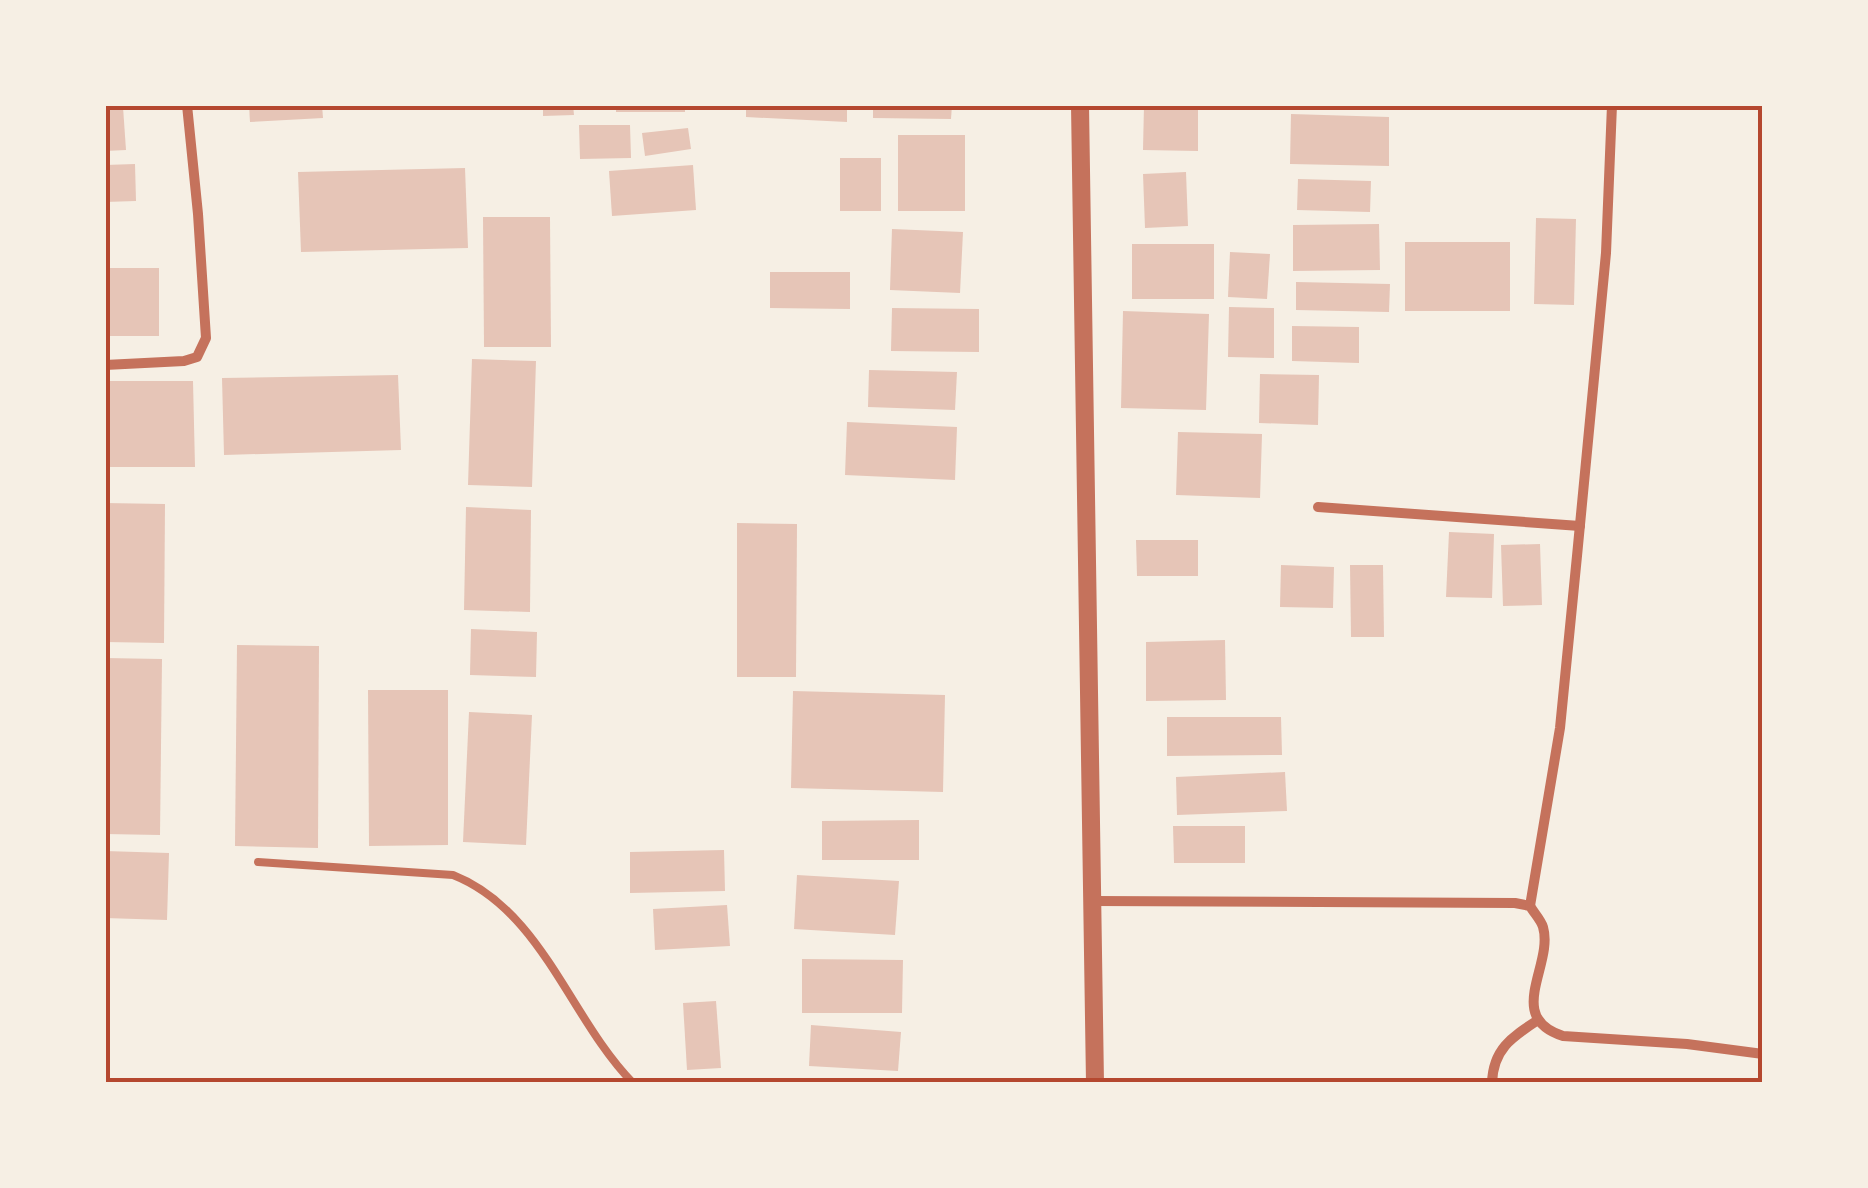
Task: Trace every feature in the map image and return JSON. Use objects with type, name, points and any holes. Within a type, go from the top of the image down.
[{"type":"street","points":[[105,365],[184,361],[197,356],[206,338],[187,105]]},
{"type":"street","points":[[1080,105],[1095,1083]]},
{"type":"street","points":[[1612,105],[1606,253],[1560,728],[1530,906],[1543,926],[1544,936],[1533,1006],[1538,1020],[1550,1032],[1563,1036],[1687,1044],[1763,1054]]},
{"type":"street","points":[[1318,506],[1580,526]]},
{"type":"street","points":[[1094,901],[1476,900],[1530,906]]},
{"type":"street","points":[[1492,1083],[1492,1067],[1506,1041],[1538,1020]]},
{"type":"lane","points":[[258,862],[454,875],[472,882],[504,907],[634,1083]]},
{"type":"building","points":[[249,105],[322,105],[323,118],[250,122]]},
{"type":"building","points":[[471,105],[528,105],[528,109],[471,110]]},
{"type":"building","points":[[543,105],[573,105],[574,115],[543,116]]},
{"type":"building","points":[[616,105],[685,105],[685,112],[616,112]]},
{"type":"building","points":[[746,105],[847,105],[847,122],[746,117]]},
{"type":"building","points":[[873,105],[952,105],[951,119],[873,118]]},
{"type":"building","points":[[1144,105],[1198,105],[1198,151],[1143,150]]},
{"type":"building","points":[[123,107],[126,150],[105,151],[105,108]]},
{"type":"building","points":[[1291,114],[1389,117],[1389,166],[1290,164]]},
{"type":"building","points":[[579,125],[630,125],[631,158],[580,159]]},
{"type":"building","points":[[688,128],[691,149],[645,156],[642,133]]},
{"type":"building","points":[[898,135],[965,135],[965,211],[898,211]]},
{"type":"building","points":[[840,158],[881,158],[881,211],[840,211]]},
{"type":"building","points":[[135,164],[136,201],[105,202],[105,165]]},
{"type":"building","points":[[693,165],[696,210],[612,216],[609,171]]},
{"type":"building","points":[[465,168],[468,248],[301,252],[298,172]]},
{"type":"building","points":[[1186,172],[1188,226],[1145,228],[1143,174]]},
{"type":"building","points":[[1298,179],[1371,181],[1370,212],[1297,210]]},
{"type":"building","points":[[483,217],[550,217],[551,347],[484,347]]},
{"type":"building","points":[[1536,218],[1576,219],[1574,305],[1534,304]]},
{"type":"building","points":[[1379,224],[1380,270],[1293,271],[1293,225]]},
{"type":"building","points":[[892,229],[963,232],[960,293],[890,290]]},
{"type":"building","points":[[1405,242],[1510,242],[1510,311],[1405,311]]},
{"type":"building","points":[[1132,244],[1214,244],[1214,299],[1132,299]]},
{"type":"building","points":[[1230,252],[1270,254],[1267,299],[1228,297]]},
{"type":"building","points":[[105,268],[159,268],[159,336],[105,336]]},
{"type":"building","points":[[770,272],[850,272],[850,309],[770,308]]},
{"type":"building","points":[[1296,282],[1390,284],[1389,312],[1296,310]]},
{"type":"building","points":[[1229,307],[1274,308],[1274,358],[1228,357]]},
{"type":"building","points":[[892,308],[979,309],[979,352],[891,351]]},
{"type":"building","points":[[1123,311],[1209,314],[1206,410],[1121,408]]},
{"type":"building","points":[[1292,326],[1359,327],[1359,363],[1292,361]]},
{"type":"building","points":[[472,359],[536,361],[532,487],[468,485]]},
{"type":"building","points":[[869,370],[957,372],[955,410],[868,407]]},
{"type":"building","points":[[1260,374],[1319,375],[1318,425],[1259,423]]},
{"type":"building","points":[[398,375],[401,450],[224,455],[222,378]]},
{"type":"building","points":[[105,381],[193,381],[195,467],[105,467]]},
{"type":"building","points":[[847,422],[957,427],[955,480],[845,475]]},
{"type":"building","points":[[1178,432],[1262,434],[1260,498],[1176,495]]},
{"type":"building","points":[[105,503],[165,504],[164,643],[105,642]]},
{"type":"building","points":[[466,507],[531,510],[530,612],[464,610]]},
{"type":"building","points":[[737,523],[797,524],[796,677],[737,677]]},
{"type":"building","points":[[1449,532],[1494,534],[1492,598],[1446,597]]},
{"type":"building","points":[[1136,540],[1198,540],[1198,576],[1137,576]]},
{"type":"building","points":[[1540,544],[1542,605],[1503,606],[1501,545]]},
{"type":"building","points":[[1281,565],[1334,567],[1333,608],[1280,607]]},
{"type":"building","points":[[1350,565],[1383,565],[1384,637],[1351,637]]},
{"type":"building","points":[[471,629],[537,632],[536,677],[470,675]]},
{"type":"building","points":[[1225,640],[1226,700],[1146,701],[1146,642]]},
{"type":"building","points":[[237,645],[319,646],[318,848],[235,846]]},
{"type":"building","points":[[105,658],[162,659],[160,835],[105,834]]},
{"type":"building","points":[[368,690],[448,690],[448,845],[369,846]]},
{"type":"building","points":[[793,691],[945,695],[943,792],[791,788]]},
{"type":"building","points":[[469,712],[532,715],[526,845],[463,842]]},
{"type":"building","points":[[1167,717],[1281,717],[1282,755],[1167,756]]},
{"type":"building","points":[[1285,772],[1287,811],[1177,815],[1176,777]]},
{"type":"building","points":[[919,820],[919,860],[822,860],[822,821]]},
{"type":"building","points":[[1173,826],[1245,826],[1245,863],[1174,863]]},
{"type":"building","points":[[724,850],[725,891],[630,893],[630,852]]},
{"type":"building","points":[[105,851],[169,853],[167,920],[105,918]]},
{"type":"building","points":[[797,875],[899,881],[895,935],[794,929]]},
{"type":"building","points":[[727,905],[730,946],[655,950],[653,909]]},
{"type":"building","points":[[802,959],[903,960],[902,1013],[802,1013]]},
{"type":"building","points":[[716,1001],[721,1068],[687,1070],[683,1003]]},
{"type":"building","points":[[811,1025],[901,1032],[898,1071],[809,1066]]}]
